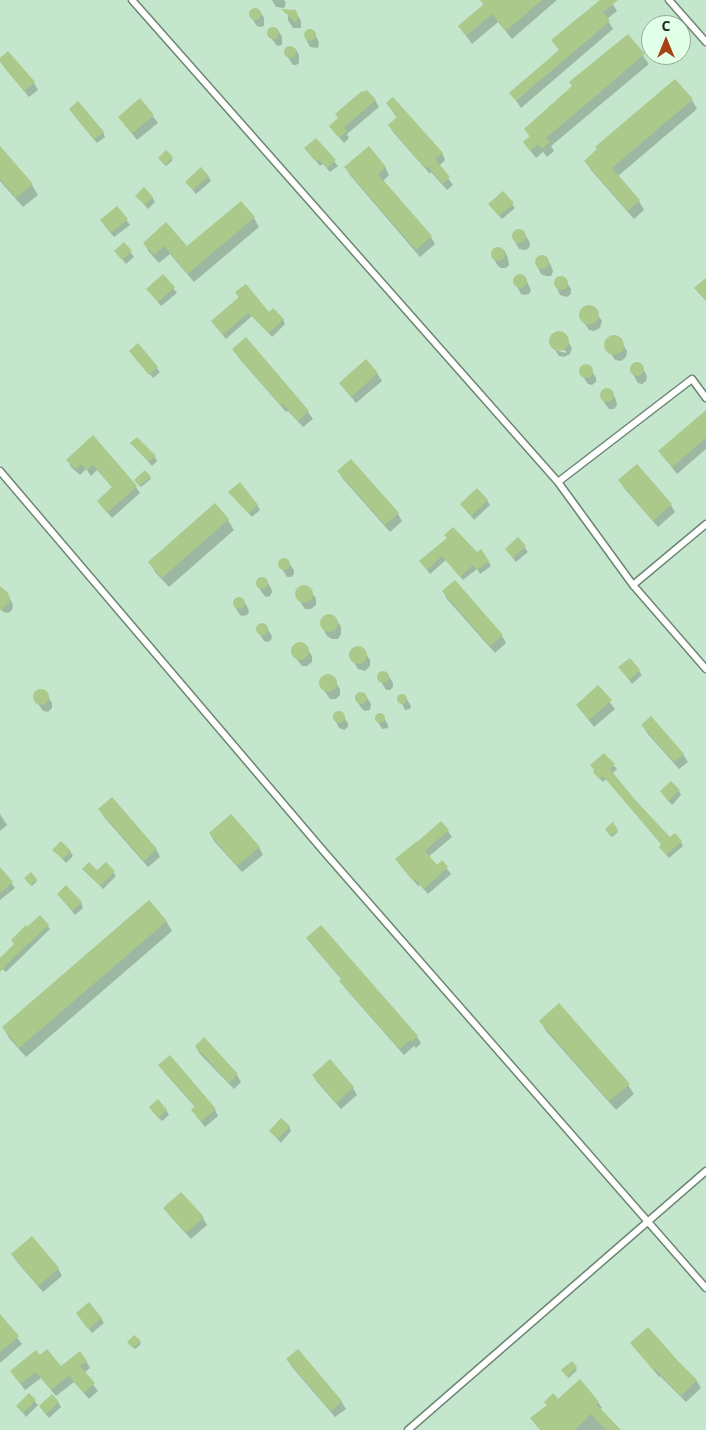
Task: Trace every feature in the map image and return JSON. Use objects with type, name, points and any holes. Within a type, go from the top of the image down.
[{"type":"lane","points":[[132,0],[558,482],[633,585],[706,668]]},
{"type":"lane","points":[[669,0],[706,42]]},
{"type":"lane","points":[[558,482],[692,379],[706,398]]},
{"type":"lane","points":[[0,471],[320,846],[706,1288]]},
{"type":"lane","points":[[633,585],[706,524]]},
{"type":"lane","points":[[408,1430],[706,1171]]},
{"type":"shaded area","points":[[0,0],[706,0],[706,1430],[0,1430]]},
{"type":"building","points":[[480,0],[542,0],[506,31],[492,14],[466,36],[458,26],[484,4]]},
{"type":"building","points":[[600,0],[618,0],[603,12],[610,21],[516,101],[509,93],[559,50],[551,40]]},
{"type":"building","points":[[253,8],[257,8],[261,14],[257,20],[253,20],[249,16],[249,12]]},
{"type":"building","points":[[281,9],[296,10],[298,16],[296,23]]},
{"type":"building","points":[[271,27],[275,27],[279,33],[275,39],[271,39],[267,35],[267,31]]},
{"type":"building","points":[[308,29],[312,29],[316,35],[312,41],[308,41],[304,37],[304,33]]},
{"type":"building","points":[[628,34],[641,49],[641,57],[546,138],[550,142],[542,149],[538,144],[530,151],[523,142],[530,136],[524,129],[572,86],[569,82]]},
{"type":"building","points":[[292,46],[295,47],[295,57],[288,58],[285,57],[284,50],[285,47]]},
{"type":"building","points":[[8,51],[35,82],[24,91],[0,62],[0,58]]},
{"type":"building","points":[[675,79],[693,99],[612,168],[640,200],[628,211],[584,161],[597,149],[595,147]]},
{"type":"building","points":[[367,90],[376,100],[344,127],[347,131],[339,138],[329,126],[338,118],[335,114],[362,91]]},
{"type":"building","points":[[393,97],[443,153],[435,159],[450,177],[443,184],[427,166],[425,168],[388,125],[397,117],[386,103]]},
{"type":"building","points":[[140,98],[154,115],[132,134],[118,117]]},
{"type":"building","points":[[78,101],[104,132],[94,140],[69,109]]},
{"type":"building","points":[[316,138],[336,160],[327,168],[319,160],[316,162],[304,148]]},
{"type":"building","points":[[0,146],[33,184],[16,198],[0,179]]},
{"type":"building","points":[[369,146],[386,167],[378,174],[432,236],[416,250],[344,167]]},
{"type":"building","points":[[166,150],[173,157],[165,165],[158,158]]},
{"type":"building","points":[[201,167],[209,176],[193,190],[185,182]]},
{"type":"building","points":[[144,187],[153,197],[145,205],[135,196]]},
{"type":"building","points":[[503,191],[514,203],[499,216],[488,204]]},
{"type":"building","points":[[241,201],[255,217],[188,274],[164,246],[154,255],[143,243],[166,222],[187,246]]},
{"type":"building","points":[[117,206],[128,219],[111,233],[100,220]]},
{"type":"building","points":[[516,229],[522,229],[526,236],[522,243],[516,243],[512,239],[512,233]]},
{"type":"building","points":[[124,242],[132,251],[122,260],[114,251]]},
{"type":"building","points":[[495,247],[501,247],[505,254],[501,261],[495,261],[491,257],[491,251]]},
{"type":"building","points":[[539,255],[545,255],[549,262],[545,269],[539,269],[535,265],[535,259]]},
{"type":"building","points":[[163,274],[175,287],[158,302],[146,289]]},
{"type":"building","points":[[517,274],[523,274],[527,281],[523,288],[517,288],[513,284],[513,278]]},
{"type":"building","points":[[558,276],[564,276],[568,283],[564,290],[558,290],[554,286],[554,280]]},
{"type":"building","points":[[706,278],[706,301],[694,288]]},
{"type":"building","points":[[246,284],[269,312],[273,308],[284,319],[269,333],[248,313],[223,335],[211,321],[239,297],[235,292]]},
{"type":"building","points":[[589,305],[596,308],[599,315],[596,322],[589,325],[582,322],[579,315],[582,308]]},
{"type":"building","points":[[559,331],[566,334],[569,341],[566,348],[559,351],[552,348],[549,341],[552,334]]},
{"type":"building","points":[[614,335],[621,338],[624,345],[621,352],[614,355],[607,352],[604,345],[607,338]]},
{"type":"building","points":[[246,337],[309,411],[298,421],[283,404],[281,406],[232,349]]},
{"type":"building","points":[[138,343],[158,367],[149,375],[129,351]]},
{"type":"building","points":[[366,359],[378,373],[351,397],[339,383]]},
{"type":"building","points":[[634,362],[640,362],[644,369],[640,376],[634,376],[630,372],[630,366]]},
{"type":"building","points":[[583,364],[589,364],[593,371],[589,378],[583,378],[579,374],[579,368]]},
{"type":"building","points":[[604,388],[610,388],[614,395],[610,402],[604,402],[600,398],[600,392]]},
{"type":"building","points":[[706,410],[706,438],[672,467],[658,451]]},
{"type":"building","points":[[93,435],[137,486],[107,513],[97,501],[112,487],[93,465],[87,470],[81,464],[76,469],[66,460]]},
{"type":"building","points":[[137,437],[156,456],[149,462],[130,443]]},
{"type":"building","points":[[351,459],[399,513],[385,525],[337,471]]},
{"type":"building","points":[[637,464],[672,504],[653,521],[618,480]]},
{"type":"building","points":[[145,470],[151,477],[139,486],[134,480]]},
{"type":"building","points":[[240,482],[258,505],[248,513],[228,492]]},
{"type":"building","points":[[477,488],[488,500],[471,516],[460,504]]},
{"type":"building","points":[[215,503],[229,519],[162,578],[148,562]]},
{"type":"building","points":[[453,527],[477,552],[481,549],[489,561],[477,570],[473,565],[460,577],[442,556],[427,570],[419,561],[447,538],[444,535]]},
{"type":"building","points":[[518,537],[526,546],[513,558],[505,549]]},
{"type":"building","points":[[286,558],[289,559],[289,569],[282,570],[279,569],[278,562],[279,559]]},
{"type":"building","points":[[264,577],[267,578],[267,588],[260,589],[257,588],[256,581],[257,578]]},
{"type":"building","points":[[455,580],[503,635],[490,646],[442,591]]},
{"type":"building","points":[[304,585],[310,588],[313,594],[310,600],[304,603],[298,600],[295,594],[298,588]]},
{"type":"building","points":[[0,586],[8,593],[10,598],[9,603],[0,611]]},
{"type":"building","points":[[241,597],[244,598],[244,608],[237,609],[234,608],[233,601],[234,598]]},
{"type":"building","points":[[329,614],[335,617],[338,623],[335,629],[329,632],[323,629],[320,623],[323,617]]},
{"type":"building","points":[[260,623],[264,623],[268,629],[264,635],[260,635],[256,631],[256,627]]},
{"type":"building","points":[[300,642],[306,645],[309,651],[306,657],[300,660],[294,657],[291,651],[294,645]]},
{"type":"building","points":[[358,646],[364,649],[367,655],[364,661],[358,664],[352,661],[349,655],[352,649]]},
{"type":"building","points":[[630,658],[640,670],[629,680],[618,667]]},
{"type":"building","points":[[385,671],[388,672],[388,682],[381,683],[378,682],[377,675],[378,672]]},
{"type":"building","points":[[328,674],[334,677],[337,683],[334,689],[328,692],[322,689],[319,683],[322,677]]},
{"type":"building","points":[[598,685],[612,700],[589,720],[576,705]]},
{"type":"building","points":[[38,689],[44,689],[49,694],[47,703],[38,705],[33,700],[33,694]]},
{"type":"building","points":[[363,692],[366,693],[366,703],[359,704],[356,703],[355,696],[356,693]]},
{"type":"building","points":[[400,694],[404,694],[407,699],[406,703],[400,704],[397,701],[397,697]]},
{"type":"building","points":[[341,711],[344,712],[344,722],[337,723],[334,722],[333,715],[334,712]]},
{"type":"building","points":[[378,713],[382,713],[385,718],[384,722],[378,723],[375,720],[375,716]]},
{"type":"building","points":[[651,716],[684,754],[674,762],[641,725]]},
{"type":"building","points":[[604,753],[615,764],[610,769],[636,801],[670,837],[675,833],[682,841],[666,855],[659,847],[661,844],[603,776],[599,779],[593,772],[594,770],[590,765]]},
{"type":"building","points":[[671,781],[680,790],[668,801],[660,791]]},
{"type":"building","points":[[112,797],[157,849],[144,861],[98,809]]},
{"type":"building","points":[[231,814],[260,847],[237,866],[209,833]]},
{"type":"building","points":[[441,821],[449,830],[425,851],[437,865],[442,860],[448,867],[424,889],[415,879],[413,881],[395,859]]},
{"type":"building","points":[[613,822],[618,830],[610,836],[605,829]]},
{"type":"building","points":[[61,841],[71,851],[63,859],[52,850]]},
{"type":"building","points":[[89,862],[97,870],[106,862],[115,871],[100,886],[82,869]]},
{"type":"building","points":[[0,867],[13,882],[0,893]]},
{"type":"building","points":[[31,872],[37,879],[30,885],[24,878]]},
{"type":"building","points":[[66,885],[82,902],[72,911],[57,894]]},
{"type":"building","points":[[149,900],[167,921],[19,1048],[2,1027]]},
{"type":"building","points":[[40,915],[49,925],[0,972],[0,958],[14,944],[11,940],[26,925],[27,927]]},
{"type":"building","points":[[321,925],[418,1036],[411,1042],[410,1040],[400,1049],[339,981],[342,979],[306,938]]},
{"type":"building","points":[[559,1003],[630,1084],[609,1101],[539,1021]]},
{"type":"building","points":[[204,1037],[238,1074],[229,1083],[195,1046]]},
{"type":"building","points":[[170,1055],[216,1109],[201,1122],[191,1110],[195,1106],[158,1065]]},
{"type":"building","points":[[330,1059],[354,1087],[336,1103],[312,1075]]},
{"type":"building","points":[[158,1099],[167,1110],[158,1118],[149,1107]]},
{"type":"building","points":[[281,1118],[290,1126],[278,1139],[269,1131]]},
{"type":"building","points":[[181,1192],[204,1217],[186,1233],[163,1208]]},
{"type":"building","points":[[32,1236],[59,1268],[38,1286],[11,1254]]},
{"type":"building","points":[[89,1302],[102,1318],[88,1329],[76,1313]]},
{"type":"building","points":[[0,1314],[19,1336],[0,1352]]},
{"type":"building","points":[[648,1327],[697,1380],[681,1396],[655,1369],[654,1371],[630,1343]]},
{"type":"building","points":[[134,1335],[141,1341],[133,1348],[127,1342]]},
{"type":"building","points":[[47,1349],[61,1366],[80,1351],[87,1361],[80,1366],[95,1383],[84,1393],[69,1376],[51,1390],[36,1372],[20,1384],[10,1371],[36,1350],[40,1355]]},
{"type":"building","points":[[298,1349],[342,1401],[331,1411],[286,1359]]},
{"type":"building","points":[[572,1361],[577,1367],[567,1377],[561,1370]]},
{"type":"building","points":[[580,1379],[599,1402],[596,1404],[621,1430],[606,1430],[591,1414],[575,1430],[540,1430],[530,1418],[547,1405],[544,1402],[553,1393],[558,1399]]},
{"type":"building","points":[[29,1393],[36,1400],[23,1413],[16,1406]]},
{"type":"building","points":[[52,1394],[59,1402],[46,1414],[39,1406]]}]
